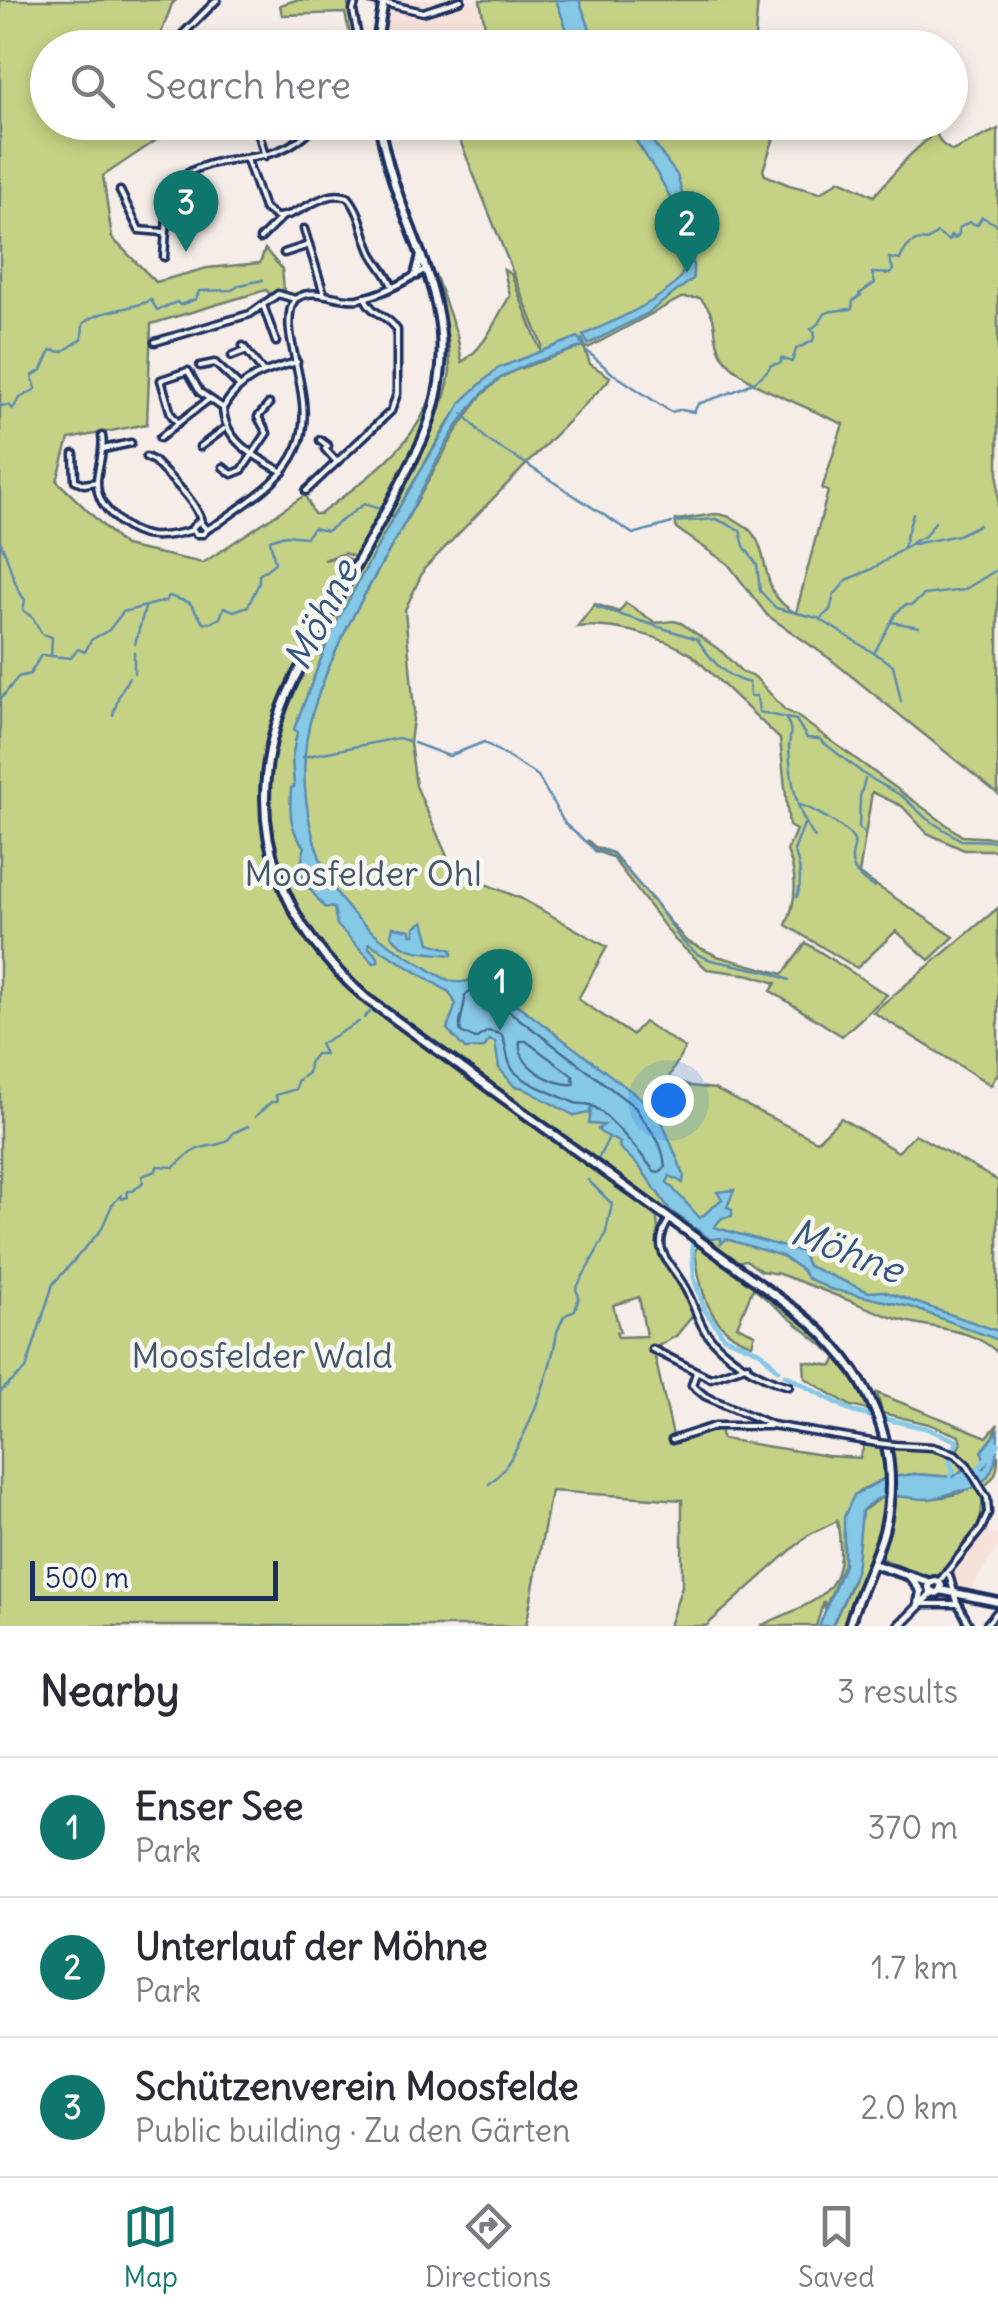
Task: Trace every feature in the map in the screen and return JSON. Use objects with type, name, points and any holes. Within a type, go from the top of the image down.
[{"type":"main road","points":[[379,30],[384,2]]},
{"type":"main road","points":[[383,140],[427,269],[443,340],[442,374],[437,401],[416,455],[305,658],[280,714],[270,750],[266,793],[274,864],[289,904],[309,938],[352,986],[823,1332],[856,1370],[882,1426],[889,1500],[873,1564],[849,1626]]},
{"type":"main road","points":[[416,275],[422,254]]},
{"type":"main road","points":[[873,1564],[960,1594],[998,1602]]},
{"type":"main road","points":[[910,1576],[919,1588],[919,1603]]},
{"type":"main road","points":[[899,1626],[935,1586]]},
{"type":"street","points":[[187,30],[216,0]]},
{"type":"street","points":[[356,0],[353,11],[357,30]]},
{"type":"street","points":[[370,0],[424,12],[460,0]]},
{"type":"street","points":[[261,140],[266,156]]},
{"type":"street","points":[[164,258],[164,232],[171,204],[188,173],[266,156],[299,140]]},
{"type":"street","points":[[246,160],[264,208],[282,218]]},
{"type":"street","points":[[120,190],[139,230],[164,232]]},
{"type":"street","points":[[260,238],[282,218],[334,194],[348,197],[373,256],[386,271],[392,287]]},
{"type":"street","points":[[304,229],[324,294]]},
{"type":"street","points":[[284,254],[307,244]]},
{"type":"street","points":[[206,528],[212,528],[254,498],[283,472],[297,448],[306,416],[288,316],[295,299],[309,292],[345,299],[365,297],[427,269]]},
{"type":"street","points":[[155,342],[250,314],[282,294],[295,299]]},
{"type":"street","points":[[306,491],[391,410],[396,400],[397,330],[391,321],[372,311],[365,297]]},
{"type":"street","points":[[263,305],[276,342]]},
{"type":"street","points":[[232,356],[244,349],[262,372]]},
{"type":"street","points":[[200,366],[215,362],[239,386]]},
{"type":"street","points":[[222,408],[239,386],[262,372],[298,362]]},
{"type":"street","points":[[178,422],[167,401],[163,378],[188,370],[208,400],[222,408],[226,428],[253,454],[283,472]]},
{"type":"street","points":[[160,438],[208,400]]},
{"type":"street","points":[[223,467],[230,474],[238,474],[253,454],[268,431],[258,418],[269,404]]},
{"type":"street","points":[[200,447],[226,428]]},
{"type":"street","points":[[102,436],[97,482],[103,504],[133,532],[158,538],[192,530],[201,535],[206,528]]},
{"type":"street","points":[[320,440],[336,462]]},
{"type":"street","points":[[103,448],[131,443]]},
{"type":"street","points":[[74,454],[76,480],[84,484],[97,482]]},
{"type":"street","points":[[146,457],[197,510],[206,528]]},
{"type":"street","points":[[192,530],[194,523],[201,522]]},
{"type":"street","points":[[669,1220],[660,1240],[663,1255],[687,1290],[702,1327],[712,1340],[747,1366],[789,1386]]},
{"type":"street","points":[[652,1350],[713,1378],[747,1366]]},
{"type":"street","points":[[696,1373],[692,1384],[705,1396],[772,1425]]},
{"type":"street","points":[[672,1440],[716,1426],[772,1425],[952,1452],[982,1488],[988,1502],[986,1518],[935,1586]]},
{"type":"street","points":[[949,1570],[949,1580],[960,1594],[958,1604],[970,1626]]},
{"type":"street","points":[[919,1603],[958,1604]]},
{"type":"street","points":[[984,1626],[998,1611]]},
{"type":"shaded area","points":[[391,0],[480,0],[486,30],[383,30]]},
{"type":"shaded area","points":[[985,1528],[998,1536],[998,1546],[968,1594],[956,1587],[951,1575]]},
{"type":"green space","points":[[0,0],[176,0],[162,30],[30,30],[30,140],[157,140],[103,176],[112,238],[156,282],[207,268],[260,263],[265,249],[282,269],[284,289],[272,296],[266,290],[151,324],[147,424],[69,439],[57,481],[124,546],[203,563],[305,495],[314,514],[320,514],[374,472],[406,440],[419,422],[436,379],[437,387],[420,439],[357,558],[344,553],[324,560],[343,556],[354,562],[295,677],[282,713],[387,515],[393,518],[337,622],[346,628],[455,433],[479,398],[499,379],[516,370],[581,347],[512,365],[466,401],[448,423],[394,516],[388,512],[426,441],[448,383],[448,344],[435,274],[457,335],[462,362],[484,341],[510,296],[504,270],[511,274],[540,349],[542,345],[460,140],[773,140],[763,170],[765,175],[820,193],[840,180],[874,196],[926,140],[940,140],[952,151],[998,129],[998,794],[829,658],[767,615],[728,564],[676,528],[676,520],[716,514],[739,522],[758,542],[774,592],[796,613],[828,491],[822,489],[843,424],[760,387],[733,367],[721,353],[711,313],[700,298],[681,298],[584,347],[590,364],[610,377],[607,382],[424,569],[405,610],[414,711],[410,743],[416,786],[450,863],[463,860],[469,873],[485,884],[520,898],[607,947],[578,999],[632,1035],[644,1022],[685,1048],[669,1077],[691,1086],[714,1089],[817,1141],[841,1118],[898,1152],[915,1134],[998,1181],[998,1353],[960,1332],[888,1316],[779,1274],[761,1271],[746,1260],[735,1262],[474,1074],[378,1001],[315,938],[277,857],[266,814],[280,884],[338,975],[587,1159],[657,1218],[660,1255],[694,1314],[676,1336],[653,1349],[674,1440],[720,1427],[722,1439],[828,1456],[860,1458],[865,1443],[884,1446],[886,1478],[859,1491],[844,1532],[844,1564],[816,1626],[760,1626],[814,1601],[826,1591],[839,1565],[837,1521],[808,1535],[706,1626],[669,1626],[682,1586],[682,1500],[551,1491],[526,1626],[0,1626]],"holes":[[[639,1297],[646,1336],[618,1337],[613,1305]]]},
{"type":"green space","points":[[296,0],[347,0],[354,30],[349,30],[345,13],[282,15],[280,5]]},
{"type":"green space","points":[[480,0],[758,0],[756,30],[486,30]]},
{"type":"green space","points":[[626,603],[656,623],[681,623],[721,651],[743,673],[755,677],[785,710],[962,836],[998,838],[998,850],[964,850],[927,833],[902,806],[872,792],[859,874],[954,937],[929,960],[896,931],[857,968],[786,925],[795,888],[787,851],[796,830],[789,826],[780,739],[680,648],[621,629],[577,627],[595,604],[619,612]]},
{"type":"green space","points":[[587,840],[613,853],[686,941],[717,956],[783,974],[806,943],[887,995],[842,1036],[771,991],[776,983],[707,969],[675,940],[612,857],[595,851]]},
{"type":"green space","points":[[998,908],[998,1073],[991,1085],[873,1012]]},
{"type":"green space","points":[[698,1246],[828,1342],[844,1360],[872,1411],[851,1406],[805,1378],[804,1361],[833,1366],[837,1357],[753,1288],[737,1326],[755,1334],[752,1344],[726,1330],[704,1295],[695,1251]]},
{"type":"green space","points":[[877,1393],[987,1437],[998,1424],[984,1469],[972,1471],[989,1474],[998,1455],[993,1477],[983,1487],[957,1450],[959,1436],[882,1413]]},
{"type":"green space","points":[[917,1446],[953,1455],[963,1470],[953,1477],[894,1477],[892,1447]]},
{"type":"green space","points":[[979,1484],[979,1524],[966,1548],[937,1579],[931,1580],[881,1558],[893,1495],[939,1498]]},
{"type":"green space","points":[[884,1496],[881,1527],[847,1626],[832,1626],[853,1581],[862,1511]]},
{"type":"water","points":[[556,0],[579,0],[590,30],[567,30]]},
{"type":"water","points":[[635,140],[651,140],[677,175],[693,233],[693,279],[648,313],[588,344],[583,335],[637,309],[665,292],[681,276],[686,258],[678,217]]},
{"type":"water","points":[[578,337],[583,346],[507,374],[469,409],[444,447],[342,639],[313,711],[305,755],[306,801],[324,868],[351,911],[383,940],[449,980],[464,982],[479,974],[488,975],[511,1000],[643,1100],[652,1117],[660,1117],[684,1175],[683,1183],[670,1176],[667,1182],[700,1218],[722,1199],[717,1192],[734,1190],[727,1207],[732,1209],[732,1216],[722,1218],[714,1227],[802,1252],[808,1266],[869,1292],[883,1291],[998,1331],[998,1340],[911,1307],[830,1289],[807,1278],[782,1256],[726,1239],[721,1244],[721,1238],[710,1239],[670,1210],[639,1166],[619,1147],[620,1143],[600,1132],[598,1129],[604,1125],[589,1124],[592,1105],[589,1113],[575,1116],[515,1087],[499,1068],[495,1042],[489,1040],[484,1048],[465,1049],[447,1029],[456,1004],[449,992],[369,943],[378,957],[374,963],[337,925],[334,908],[324,907],[304,881],[301,867],[305,847],[296,834],[291,811],[292,758],[297,732],[294,729],[331,633],[462,401],[498,368]]},
{"type":"water","points":[[424,921],[430,943],[452,950],[452,955],[410,949],[391,935],[393,927],[415,934],[415,927]]},
{"type":"water","points":[[998,1431],[992,1470],[975,1487],[929,1499],[885,1497],[862,1511],[856,1572],[832,1626],[819,1626],[844,1565],[844,1517],[854,1495],[886,1478],[914,1474],[953,1477],[963,1470],[984,1468],[988,1461],[982,1451]]},
{"type":"waterway","points":[[681,410],[694,412],[698,404],[749,384],[771,365],[781,363],[781,358],[792,362],[796,349],[813,341],[815,333],[811,329],[824,315],[852,309],[859,294],[875,283],[872,273],[891,274],[889,258],[900,260],[913,242],[927,241],[937,233],[949,241],[951,235],[955,239],[959,228],[969,222],[977,225],[982,217],[998,225]]},
{"type":"waterway","points":[[0,406],[13,409],[20,398],[36,389],[32,376],[42,370],[51,350],[62,352],[82,339],[83,324],[97,315],[151,300],[157,310],[196,299],[199,291],[232,290],[263,280]]},
{"type":"waterway","points":[[582,339],[586,348]]},
{"type":"waterway","points":[[588,352],[613,374]]},
{"type":"waterway","points":[[615,375],[671,412],[679,410]]},
{"type":"waterway","points":[[463,413],[487,440],[528,465]]},
{"type":"waterway","points":[[529,466],[633,534],[672,523]]},
{"type":"waterway","points":[[0,700],[18,677],[30,674],[41,655],[71,658],[78,649],[85,652],[91,640],[109,630],[123,612],[165,601],[169,596],[190,603],[203,622],[210,623],[220,618],[224,607],[234,611],[248,606],[259,575],[275,563],[270,540],[285,535],[306,537],[313,528],[327,531],[364,504],[380,509]]},
{"type":"waterway","points":[[903,548],[913,513]]},
{"type":"waterway","points":[[675,522],[716,519],[740,530],[744,546],[757,565],[760,591],[776,608],[818,618],[893,665],[901,701]]},
{"type":"waterway","points":[[911,543],[925,536],[935,522]]},
{"type":"waterway","points":[[821,618],[847,580],[909,545],[958,535],[979,525]]},
{"type":"waterway","points":[[0,541],[25,600],[23,610],[42,634],[52,637],[51,656]]},
{"type":"waterway","points":[[874,653],[896,613],[905,605],[912,605],[924,595],[964,590],[998,569]]},
{"type":"waterway","points":[[596,607],[697,639],[725,672],[749,683],[750,696],[757,696],[759,712],[796,720],[807,738],[819,739],[961,840],[998,841]]},
{"type":"waterway","points":[[135,644],[145,608]]},
{"type":"waterway","points":[[892,622],[919,627]]},
{"type":"waterway","points":[[134,652],[134,673]]},
{"type":"waterway","points":[[113,715],[129,677]]},
{"type":"waterway","points":[[786,719],[796,796],[815,838]]},
{"type":"waterway","points":[[303,757],[398,738],[409,741]]},
{"type":"waterway","points":[[414,743],[449,756],[484,742],[538,776],[565,824],[595,850],[611,853],[654,901],[681,940],[697,954],[789,980]]},
{"type":"waterway","points":[[865,779],[859,828],[865,833]]},
{"type":"waterway","points":[[800,805],[851,836],[855,872],[875,887]]},
{"type":"waterway","points":[[797,897],[800,874],[794,851],[804,824]]},
{"type":"waterway","points":[[364,1018],[370,1012]]},
{"type":"waterway","points":[[255,1117],[271,1102],[277,1102],[276,1095],[296,1089],[297,1081],[308,1073],[316,1054],[325,1054],[320,1044],[359,1022]]},
{"type":"waterway","points":[[0,1392],[26,1369],[53,1284],[101,1230],[121,1195],[122,1199],[128,1197],[127,1191],[133,1191],[143,1182],[142,1176],[156,1171],[157,1166],[174,1167],[194,1151],[221,1144],[248,1126]]},
{"type":"waterway","points":[[599,1157],[609,1137]]},
{"type":"waterway","points":[[489,1484],[523,1436],[541,1391],[557,1332],[564,1316],[575,1310],[579,1297],[576,1289],[605,1236],[612,1204],[588,1180]]},
{"type":"waterway","points":[[691,1218],[694,1278],[705,1310],[724,1337],[761,1352],[778,1370]]},
{"type":"waterway","points":[[785,1375],[854,1412],[926,1428],[957,1441],[950,1476]]},
{"type":"waterway","name":"Möhne","points":[[976,1472],[998,1444]]},
{"type":"place","name":"Schützenverein Moosfelde","points":[[186,252]]},
{"type":"place","name":"Unterlauf der Möhne","points":[[687,273]]},
{"type":"place","name":"Enser See","points":[[500,1031]]},
{"type":"park label","name":"Moosfelder Ohl","points":[[363,874]]},
{"type":"park label","name":"Moosfelder Wald","points":[[262,1356]]}]
